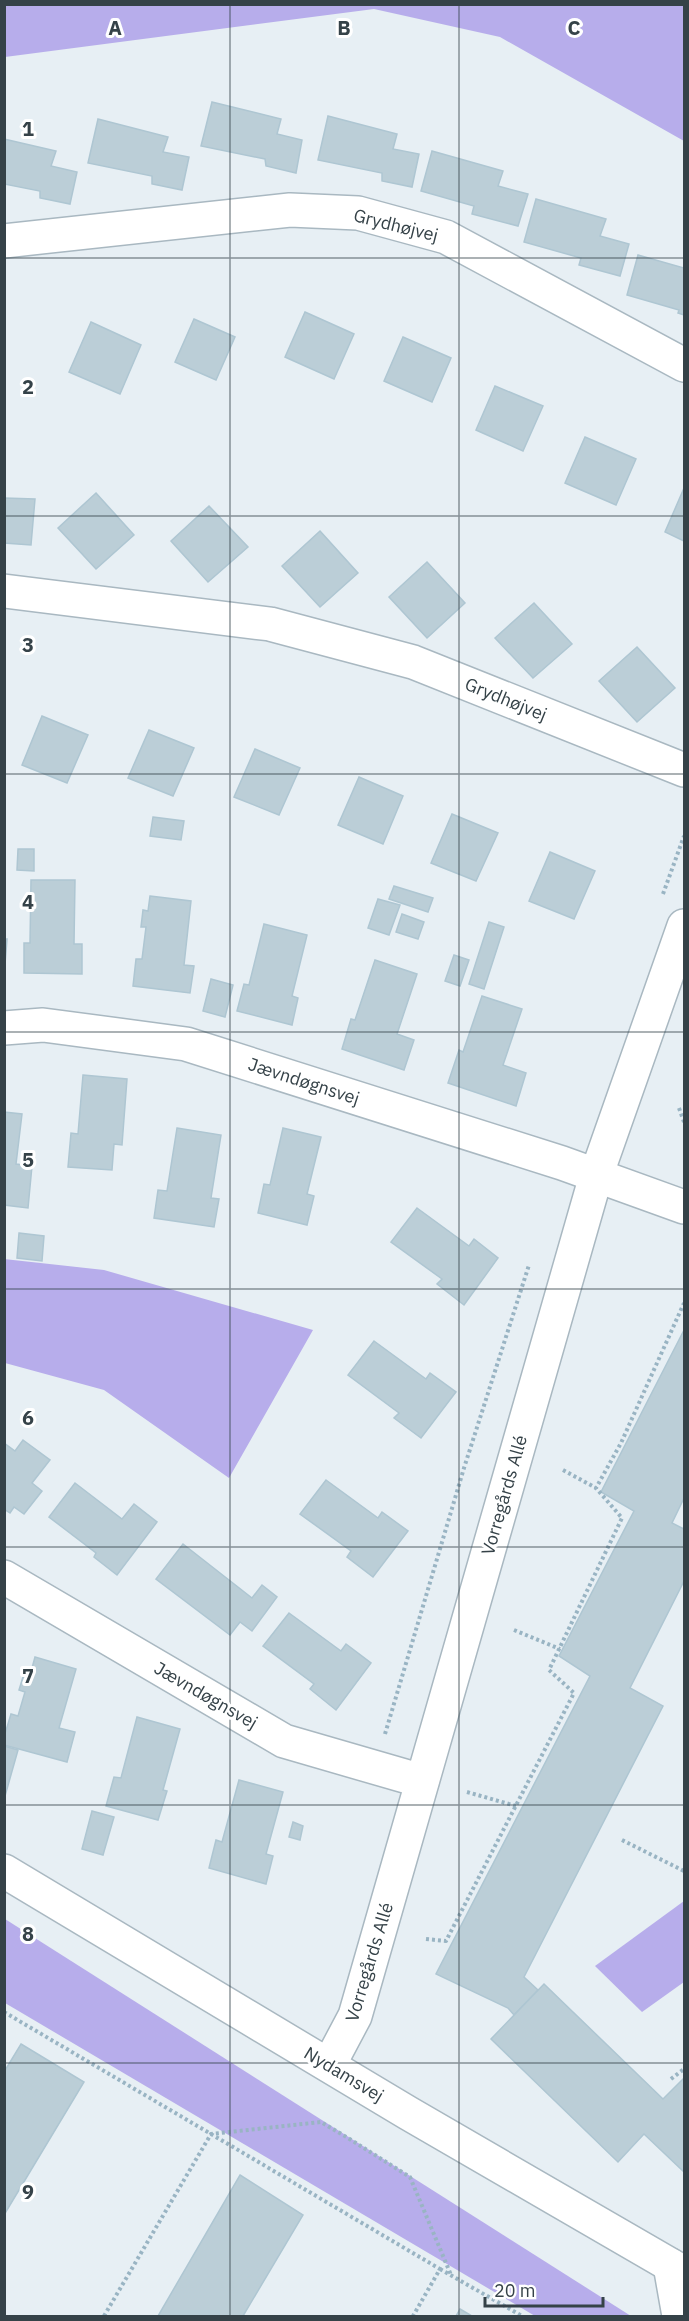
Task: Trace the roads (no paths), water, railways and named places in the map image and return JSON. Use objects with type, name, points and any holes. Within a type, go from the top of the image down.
[{"type":"street","name":"Grydhøjvej","points":[[4,241],[290,210],[358,213],[446,237],[684,365]]},
{"type":"street","name":"Grydhøjvej","points":[[4,591],[270,624],[413,662],[684,770]]},
{"type":"street","name":"Vorregårds Allé","points":[[329,2065],[356,2016],[596,1176],[684,926]]},
{"type":"street","name":"Jævndøgnsvej","points":[[4,1028],[42,1024],[186,1044],[596,1176],[684,1207]]},
{"type":"street","name":"Jævndøgnsvej","points":[[4,1577],[284,1741],[422,1781]]},
{"type":"street","name":"Nydamsvej","points":[[4,1871],[408,2113],[677,2269]]},
{"type":"street","points":[[677,2269],[679,2316]]}]
